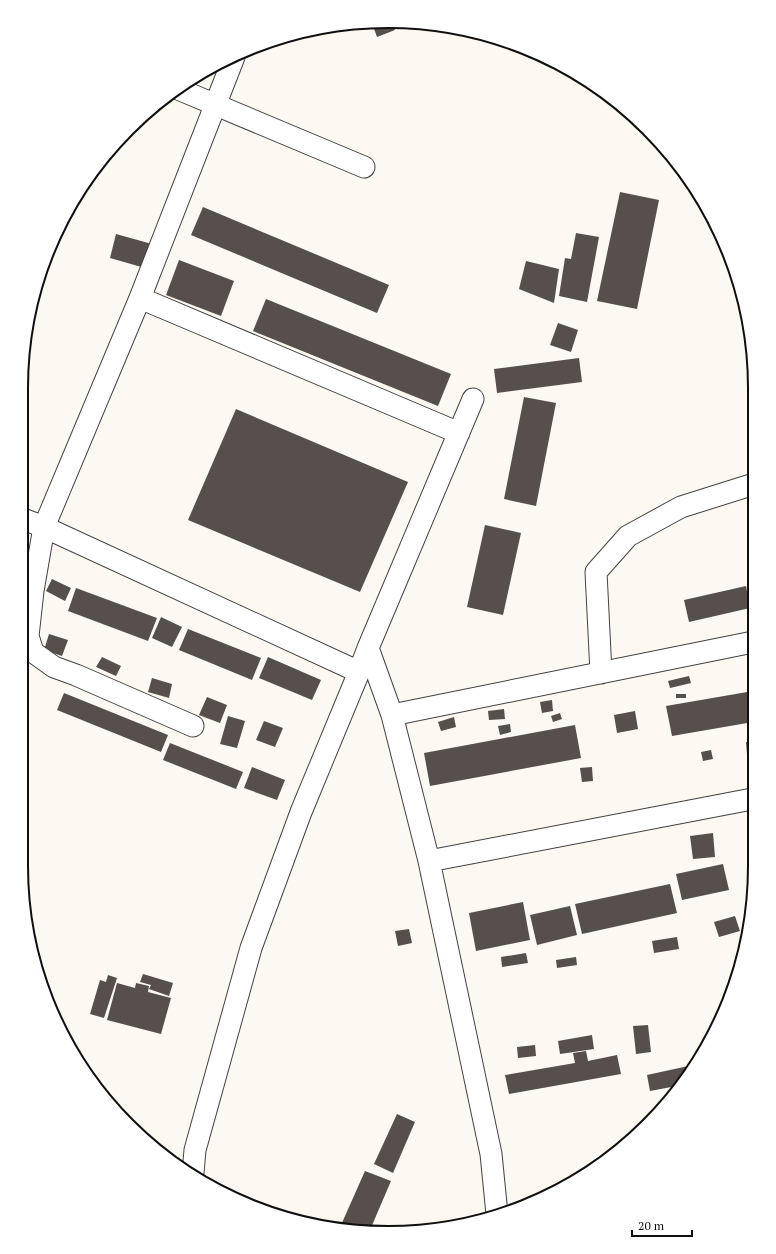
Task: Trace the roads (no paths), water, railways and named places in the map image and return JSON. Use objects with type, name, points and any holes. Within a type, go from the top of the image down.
[{"type":"street","points":[[193,726],[76,675],[54,667],[32,652],[28,636],[32,590],[44,527],[140,298],[231,64]]},
{"type":"street","points":[[184,92],[364,167]]},
{"type":"street","points":[[140,298],[459,433]]},
{"type":"street","points":[[194,1169],[195,1150],[251,948],[301,812],[368,648],[473,399]]},
{"type":"street","points":[[601,673],[596,572],[628,536],[681,507],[748,486]]},
{"type":"street","points":[[28,521],[359,672]]},
{"type":"street","points":[[392,715],[748,643]]},
{"type":"street","points":[[368,648],[392,715],[429,860],[491,1154],[497,1209]]},
{"type":"street","points":[[429,860],[748,800]]}]
